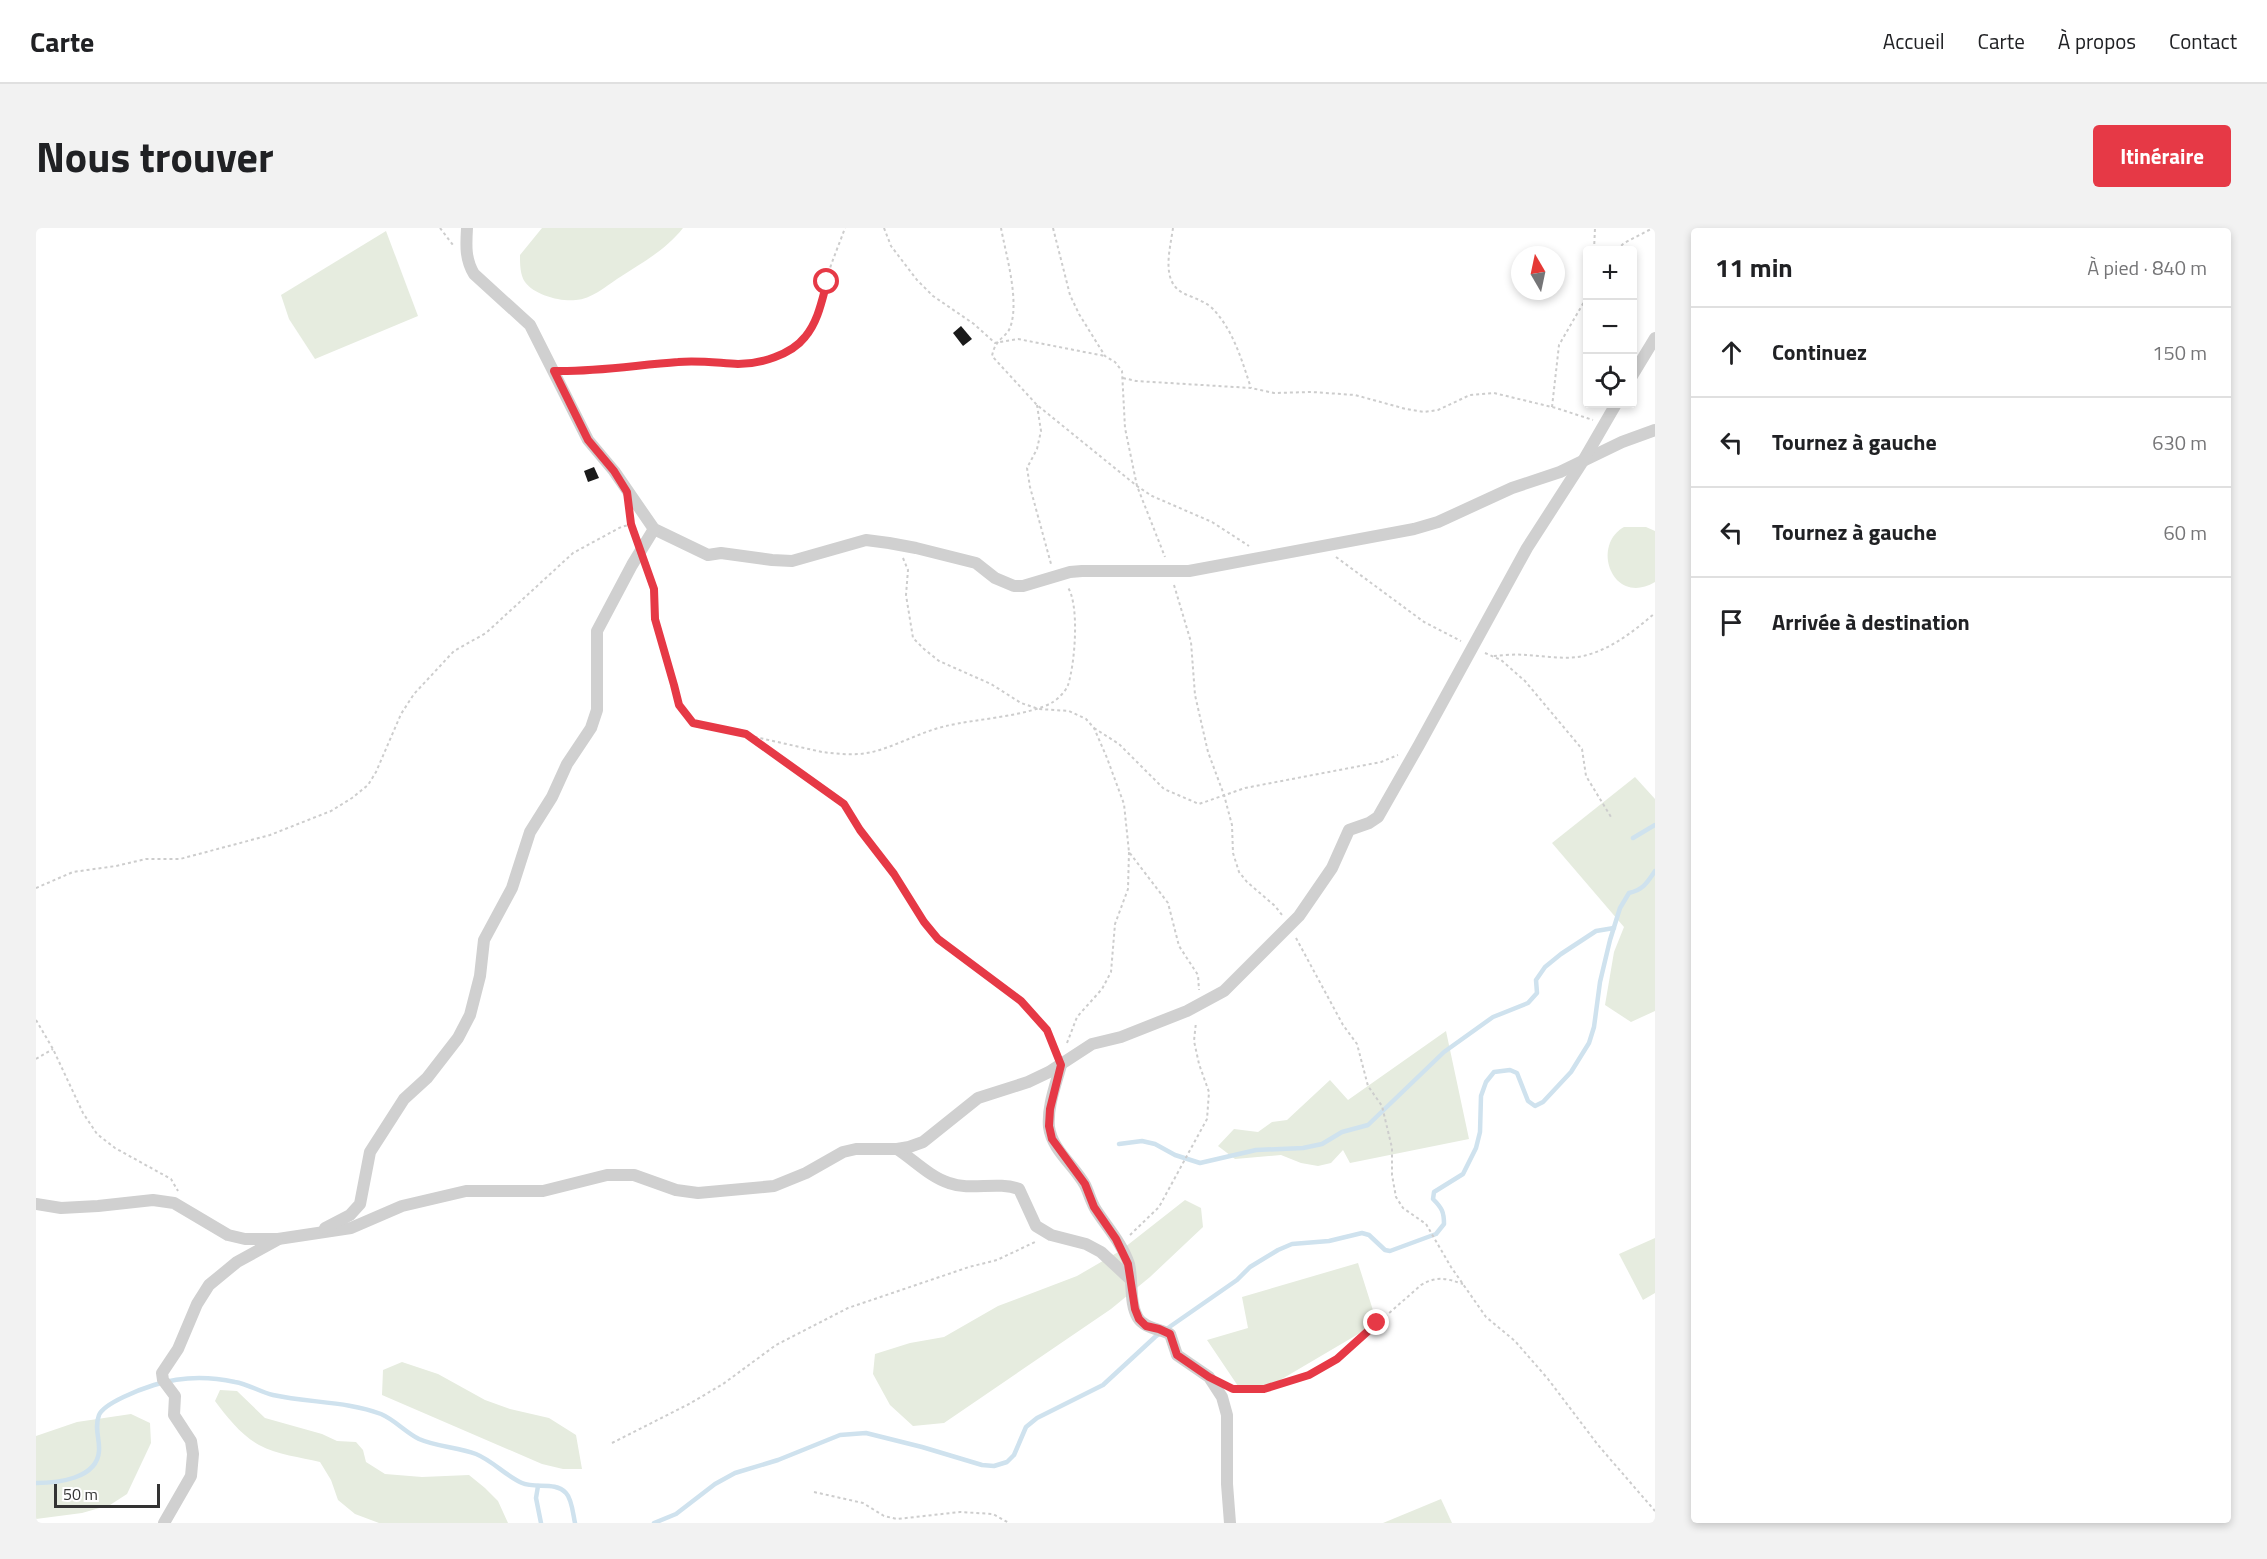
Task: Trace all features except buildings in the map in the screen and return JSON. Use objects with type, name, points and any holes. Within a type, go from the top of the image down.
[{"type":"street","points":[[467,228],[468,264],[474,274],[530,325],[588,440],[614,471],[654,529],[708,555],[721,554],[792,561],[866,540],[916,548],[976,563],[995,578],[1014,586],[1023,586],[1082,571],[1190,570],[1414,529],[1438,522],[1512,488],[1560,472],[1622,442],[1655,430]]},
{"type":"street","points":[[1637,368],[1655,338]]},
{"type":"street","points":[[36,1204],[61,1208],[153,1200],[174,1203],[228,1235],[244,1239],[278,1239],[351,1228],[402,1206],[466,1191],[543,1191],[607,1175],[634,1176],[676,1190],[698,1193],[774,1186],[806,1173],[843,1152],[856,1149],[897,1149],[924,1142],[978,1098],[1028,1082],[1061,1065],[1092,1044],[1121,1036],[1187,1011],[1224,991],[1299,916],[1332,868],[1349,830],[1378,817],[1527,548],[1583,461],[1614,408]]},
{"type":"street","points":[[318,1232],[350,1215],[360,1204],[370,1152],[404,1099],[427,1078],[458,1038],[470,1015],[480,976],[484,940],[512,888],[530,832],[552,797],[567,764],[591,728],[597,710],[597,631],[654,529]]},
{"type":"street","points":[[1061,1065],[1050,1109],[1049,1126],[1052,1139],[1085,1184],[1094,1207],[1119,1245],[1128,1264],[1139,1319],[1146,1326],[1170,1334],[1177,1355],[1209,1377],[1222,1397],[1227,1414],[1227,1484],[1230,1523]]},
{"type":"street","points":[[897,1149],[933,1176],[950,1184],[1009,1185],[1020,1189],[1036,1226],[1051,1235],[1086,1244],[1101,1251],[1130,1279]]},
{"type":"street","points":[[164,1523],[191,1476],[193,1454],[191,1441],[174,1415],[175,1396],[163,1380],[162,1372],[178,1349],[197,1304],[209,1285],[237,1262],[278,1239]]},
{"type":"path","points":[[554,371],[588,372],[680,362],[741,364],[758,362],[792,348],[805,337],[819,312],[830,270],[845,228]]},
{"type":"path","points":[[884,228],[891,246],[917,280],[933,296],[974,324],[995,343]]},
{"type":"path","points":[[1001,228],[1013,300],[1012,323],[1008,331],[995,343],[992,356],[1036,405],[1099,457],[1152,496],[1212,522],[1246,545],[1273,556]]},
{"type":"path","points":[[1173,228],[1168,264],[1171,283],[1175,290],[1213,308],[1238,348],[1251,388]]},
{"type":"path","points":[[1594,228],[1594,246]]},
{"type":"path","points":[[1621,246],[1653,228]]},
{"type":"path","points":[[1552,407],[1559,345],[1584,300]]},
{"type":"path","points":[[995,343],[1018,339],[1105,356]]},
{"type":"path","points":[[1123,378],[1136,381],[1251,388],[1274,393],[1312,392],[1355,395],[1424,412],[1438,410],[1470,396],[1494,393],[1552,407],[1604,424]]},
{"type":"path","points":[[889,543],[902,556],[908,570],[906,595],[913,638],[939,661],[991,684],[1021,703],[1039,709],[1055,701],[1068,687],[1074,651],[1074,606],[1072,592],[1051,564],[1029,487],[1027,468],[1038,449],[1041,431],[1036,405]]},
{"type":"path","points":[[627,492],[631,524],[639,553],[654,589],[655,619],[679,705],[693,723],[822,753],[840,755],[871,753],[944,726],[1039,709],[1069,711],[1086,719],[1094,728],[1119,744],[1164,789],[1198,804],[1245,788],[1382,762],[1419,745]]},
{"type":"path","points":[[36,888],[73,872],[146,859],[180,859],[207,853],[270,835],[330,811],[368,785],[401,714],[414,694],[454,651],[486,633],[573,553],[631,524],[654,529]]},
{"type":"path","points":[[1322,546],[1424,621],[1501,660],[1525,681],[1582,749],[1586,776],[1611,817]]},
{"type":"path","points":[[1492,656],[1524,654],[1543,657],[1579,657],[1609,646],[1632,632],[1655,613]]},
{"type":"path","points":[[1067,1043],[1077,1017],[1102,989],[1111,972],[1115,924],[1128,889],[1129,852],[1124,804],[1094,728]]},
{"type":"path","points":[[746,734],[844,804],[938,939],[1021,1001],[1047,1030],[1061,1065]]},
{"type":"path","points":[[1119,1245],[1159,1207],[1207,1119],[1209,1092],[1194,1041],[1199,1004],[1198,975],[1179,946],[1168,903],[1129,852]]},
{"type":"path","points":[[36,1020],[97,1134],[115,1148],[171,1179],[190,1212]]},
{"type":"path","points":[[36,1059],[53,1048]]},
{"type":"path","points":[[612,1443],[698,1399],[723,1384],[776,1345],[848,1308],[969,1267],[998,1260],[1051,1235]]},
{"type":"path","points":[[1233,1389],[1264,1389],[1309,1375],[1337,1359],[1431,1279],[1445,1278],[1463,1284]]},
{"type":"path","points":[[814,1492],[863,1503],[884,1516],[897,1519],[960,1512],[993,1514],[1009,1523]]},
{"type":"shaded area","points":[[542,228],[683,228],[661,250],[603,289],[582,299],[570,300],[556,299],[535,291],[529,287],[522,276],[520,255]]},
{"type":"shaded area","points":[[386,231],[418,316],[315,359],[289,319],[281,295]]},
{"type":"shaded area","points":[[1624,527],[1646,527],[1655,531],[1655,582],[1640,588],[1628,587],[1618,581],[1611,571],[1608,559],[1609,547],[1614,536]]},
{"type":"shaded area","points":[[1635,777],[1655,799],[1655,1011],[1631,1022],[1605,1005],[1614,952],[1624,927],[1552,843]]},
{"type":"shaded area","points":[[1446,1031],[1469,1139],[1350,1163],[1343,1150],[1331,1163],[1318,1166],[1301,1163],[1281,1155],[1235,1159],[1218,1146],[1234,1129],[1258,1132],[1272,1122],[1287,1120],[1330,1080],[1348,1100]]},
{"type":"shaded area","points":[[1185,1200],[1201,1208],[1203,1227],[1150,1277],[1111,1309],[944,1423],[913,1426],[890,1405],[873,1374],[875,1354],[910,1343],[944,1337],[998,1306],[1077,1276],[1120,1251]]},
{"type":"shaded area","points":[[1655,1238],[1655,1293],[1643,1300],[1619,1254]]},
{"type":"shaded area","points":[[1358,1263],[1377,1323],[1265,1389],[1240,1389],[1207,1340],[1248,1328],[1242,1297]]},
{"type":"shaded area","points":[[402,1362],[438,1374],[485,1400],[510,1409],[549,1418],[576,1435],[582,1469],[563,1469],[542,1464],[382,1395],[383,1370]]},
{"type":"shaded area","points":[[220,1390],[237,1391],[265,1418],[322,1434],[337,1441],[356,1442],[363,1450],[366,1462],[385,1474],[422,1477],[469,1475],[498,1501],[508,1523],[379,1523],[355,1514],[338,1500],[331,1480],[320,1462],[266,1448],[241,1431],[215,1401]]},
{"type":"shaded area","points":[[131,1414],[150,1423],[151,1443],[127,1494],[110,1505],[82,1513],[36,1519],[36,1436],[77,1422]]},
{"type":"shaded area","points":[[1441,1499],[1452,1523],[1383,1523]]},
{"type":"waterway","points":[[1633,838],[1655,825]]},
{"type":"waterway","points":[[654,1523],[676,1514],[715,1484],[735,1473],[778,1460],[840,1435],[866,1433],[982,1465],[994,1466],[1007,1462],[1014,1455],[1026,1427],[1037,1418],[1103,1385],[1155,1337],[1237,1280],[1250,1267],[1278,1250],[1292,1244],[1329,1241],[1362,1233],[1369,1235],[1385,1250],[1390,1251],[1436,1234],[1444,1224],[1444,1220],[1442,1210],[1433,1199],[1434,1192],[1463,1174],[1476,1148],[1480,1132],[1481,1096],[1486,1082],[1494,1072],[1510,1070],[1517,1073],[1528,1101],[1535,1106],[1543,1102],[1571,1072],[1589,1043],[1594,1027],[1600,982],[1620,908],[1629,893],[1644,885],[1655,871]]},
{"type":"waterway","points":[[1119,1144],[1142,1141],[1155,1144],[1175,1155],[1200,1163],[1256,1150],[1303,1148],[1322,1144],[1342,1132],[1368,1125],[1444,1052],[1493,1017],[1528,1003],[1537,993],[1536,980],[1545,967],[1561,954],[1596,931],[1614,928]]},
{"type":"waterway","points":[[36,1483],[65,1480],[91,1468],[97,1460],[99,1451],[97,1424],[99,1415],[115,1401],[164,1382],[194,1378],[214,1379],[240,1383],[287,1398],[341,1404],[381,1414],[419,1439],[482,1457],[522,1483],[562,1489],[570,1499],[575,1523]]},
{"type":"waterway","points":[[538,1486],[536,1498],[541,1523]]},
{"type":"route","points":[[827,282],[819,312],[805,337],[792,348],[758,362],[741,364],[680,362],[588,372],[554,371],[588,440],[614,471],[627,492],[631,524],[639,553],[654,589],[655,619],[679,705],[693,723],[746,734],[844,804],[938,939],[1021,1001],[1047,1030],[1061,1065],[1050,1109],[1049,1126],[1052,1139],[1085,1184],[1094,1207],[1116,1239],[1128,1264],[1135,1309],[1139,1319],[1146,1326],[1170,1334],[1177,1355],[1209,1377],[1233,1389],[1264,1389],[1309,1375],[1337,1359],[1377,1323]]}]
